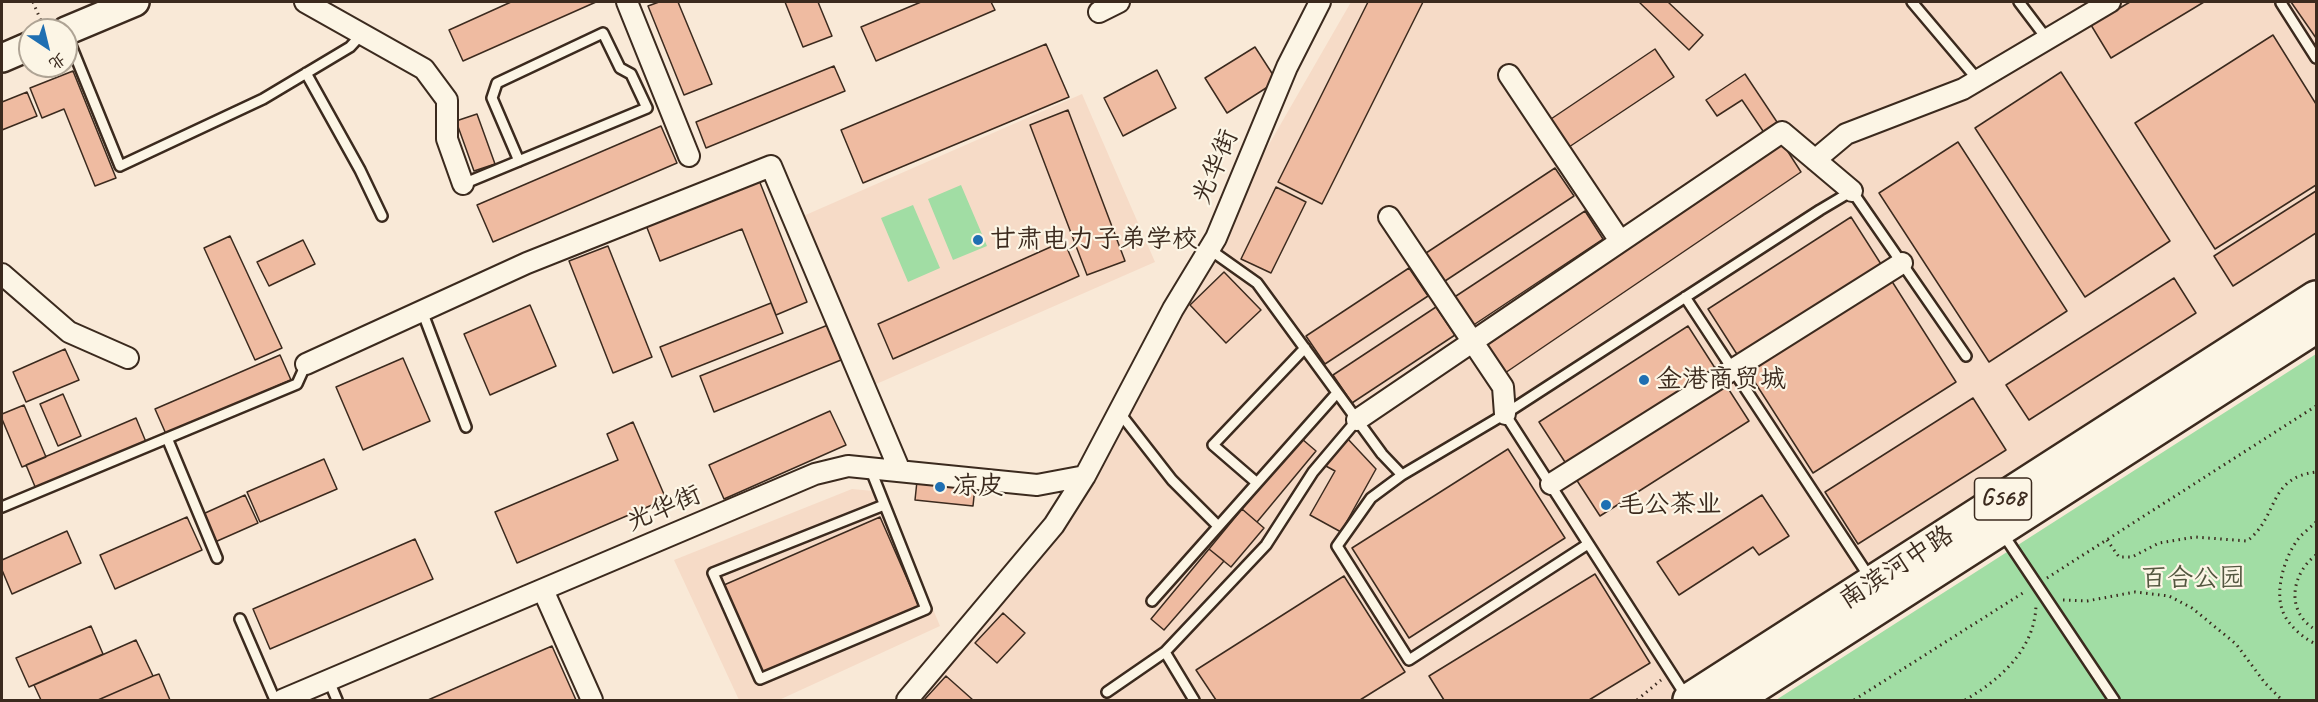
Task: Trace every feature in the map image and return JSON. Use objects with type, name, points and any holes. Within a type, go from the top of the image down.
[{"type":"highway","name":"南滨河中路","points":[[1689,700],[2316,298]]},
{"type":"highway","name":"南滨河中路","points":[[1733,700],[2316,326]]},
{"type":"street","points":[[78,27],[135,2]]},
{"type":"street","points":[[305,2],[424,69],[447,100],[447,139],[463,184]]},
{"type":"street","points":[[627,2],[689,156]]},
{"type":"street","points":[[1099,12],[1119,2]]},
{"type":"street","name":"光华街","points":[[907,700],[1054,525],[1085,476],[1173,309],[1216,238],[1287,67],[1320,2]]},
{"type":"street","points":[[1815,160],[1846,134],[1963,88],[2110,2]]},
{"type":"street","points":[[2,58],[18,51]]},
{"type":"street","points":[[1509,75],[1620,241]]},
{"type":"street","points":[[1357,420],[1782,132],[1852,191]]},
{"type":"street","points":[[306,364],[527,263],[771,166],[900,471]]},
{"type":"street","points":[[1389,217],[1503,387],[1505,414]]},
{"type":"street","points":[[1551,484],[1902,263]]},
{"type":"street","points":[[2,274],[69,332],[128,358]]},
{"type":"street","name":"光华街","points":[[282,700],[303,697],[329,681],[815,474],[848,466],[1037,485],[1085,476]]},
{"type":"street","points":[[543,590],[592,700]]},
{"type":"lane","points":[[1912,2],[1978,80]]},
{"type":"lane","points":[[2019,2],[2047,39]]},
{"type":"lane","points":[[2281,3],[2316,58]]},
{"type":"lane","points":[[463,184],[519,161],[646,108],[631,74],[620,68],[603,33],[497,83],[492,98],[519,161]]},
{"type":"lane","points":[[78,62],[120,166],[263,99],[350,47],[362,34]]},
{"type":"lane","points":[[306,73],[360,170],[382,216]]},
{"type":"lane","points":[[1588,544],[1409,660],[1337,546],[1371,498],[1402,476],[1505,414],[1852,191],[1966,356]]},
{"type":"lane","points":[[1209,249],[1257,283],[1382,454],[1402,476]]},
{"type":"lane","points":[[1685,297],[1873,583]]},
{"type":"lane","points":[[422,311],[466,427]]},
{"type":"lane","points":[[1257,483],[1213,445],[1305,348]]},
{"type":"lane","points":[[2,507],[297,384],[306,364]]},
{"type":"lane","points":[[1152,601],[1337,393]]},
{"type":"lane","points":[[1119,412],[1172,480],[1218,526]]},
{"type":"lane","points":[[1505,414],[1689,700]]},
{"type":"lane","points":[[1107,692],[1165,652],[1266,545],[1313,472],[1357,420]]},
{"type":"lane","points":[[167,438],[216,558]]},
{"type":"lane","points":[[870,468],[926,609],[760,679],[713,573],[884,505]]},
{"type":"lane","points":[[2000,529],[2114,700]]},
{"type":"lane","points":[[240,619],[275,700]]},
{"type":"lane","points":[[1165,652],[1194,700]]},
{"type":"lane","points":[[329,681],[337,700]]},
{"type":"path","points":[[33,2],[40,18]]},
{"type":"path","points":[[1854,700],[2316,406]]},
{"type":"path","points":[[2107,540],[2120,557],[2132,557],[2158,543],[2172,540],[2209,537],[2247,541],[2257,534],[2265,523],[2278,492],[2293,478],[2316,472]]},
{"type":"path","points":[[2316,522],[2299,538],[2286,561],[2280,586],[2283,612],[2295,629],[2316,644]]},
{"type":"path","points":[[2316,555],[2303,567],[2296,583],[2295,600],[2301,616],[2316,630]]},
{"type":"path","points":[[1965,700],[1984,690],[2010,669],[2028,638],[2036,614],[2036,585]]},
{"type":"path","points":[[2036,585],[2062,600],[2087,601],[2135,592],[2169,596],[2192,608],[2236,644],[2265,683],[2282,700]]},
{"type":"path","points":[[1637,700],[1670,672]]},
{"type":"shaded area","points":[[1351,2],[2316,2],[2316,285],[1704,700],[915,700],[1051,523]]},
{"type":"shaded area","name":"甘肃电力子弟学校","points":[[1082,94],[1155,262],[874,385],[801,217]]},
{"type":"shaded area","points":[[852,489],[884,492],[940,626],[779,700],[739,700],[674,560]]},
{"type":"green space","points":[[961,185],[987,246],[953,260],[928,199]]},
{"type":"green space","points":[[913,205],[940,268],[908,282],[881,218]]},
{"type":"green space","name":"百合公园","points":[[2316,354],[2316,700],[1776,700]]},
{"type":"building","points":[[511,2],[596,2],[463,61],[449,30]]},
{"type":"building","points":[[659,2],[678,2],[712,84],[684,95],[648,6]]},
{"type":"building","points":[[785,2],[818,2],[832,36],[803,47]]},
{"type":"building","points":[[921,2],[991,2],[995,10],[876,61],[861,27]]},
{"type":"building","points":[[1368,2],[1423,2],[1322,204],[1278,182]]},
{"type":"building","points":[[1639,2],[1668,2],[1703,35],[1689,50]]},
{"type":"building","points":[[2130,2],[2204,2],[2111,58],[2091,25]]},
{"type":"building","points":[[2291,2],[2316,2],[2316,38]]},
{"type":"building","points":[[2273,35],[2316,104],[2316,185],[2215,249],[2135,123]]},
{"type":"building","points":[[1046,44],[1069,97],[863,183],[841,130]]},
{"type":"building","points":[[1255,47],[1277,81],[1227,113],[1205,78]]},
{"type":"building","points":[[1655,49],[1674,77],[1566,149],[1548,121]]},
{"type":"building","points":[[834,66],[845,91],[706,148],[696,122]]},
{"type":"building","points":[[1157,70],[1176,108],[1123,136],[1104,98]]},
{"type":"building","points":[[2061,72],[2170,241],[2085,297],[1975,128]]},
{"type":"building","points":[[1745,74],[1779,125],[1765,134],[1742,100],[1717,116],[1706,100]]},
{"type":"building","points":[[55,78],[76,78],[116,178],[95,186],[64,109],[42,118],[30,88]]},
{"type":"building","points":[[27,92],[37,116],[2,130],[2,102]]},
{"type":"building","points":[[1068,110],[1125,261],[1087,275],[1030,125]]},
{"type":"building","points":[[477,114],[495,164],[474,171],[456,121]]},
{"type":"building","points":[[661,126],[677,163],[493,242],[477,205]]},
{"type":"building","points":[[1958,142],[2067,311],[1989,362],[1879,193]]},
{"type":"building","points":[[1783,144],[1801,172],[1505,373],[1487,345]]},
{"type":"building","points":[[1555,168],[1574,196],[1442,283],[1423,255]]},
{"type":"building","points":[[757,175],[807,302],[776,315],[742,229],[660,261],[644,220]]},
{"type":"building","points":[[1276,187],[1306,202],[1271,273],[1241,259]]},
{"type":"building","points":[[2316,191],[2316,233],[2233,286],[2214,256]]},
{"type":"building","points":[[1585,211],[1603,239],[1472,326],[1453,298]]},
{"type":"building","points":[[1851,217],[1956,382],[1813,473],[1708,309]]},
{"type":"building","points":[[230,236],[282,348],[255,360],[204,248]]},
{"type":"building","points":[[303,240],[315,264],[269,286],[257,262]]},
{"type":"building","points":[[1064,241],[1079,276],[893,359],[878,324]]},
{"type":"building","points":[[608,246],[652,357],[613,373],[569,261]]},
{"type":"building","points":[[1409,268],[1428,296],[1325,364],[1306,336]]},
{"type":"building","points":[[1224,272],[1261,310],[1226,343],[1190,305]]},
{"type":"building","points":[[2174,278],[2196,313],[2029,420],[2006,385]]},
{"type":"building","points":[[771,303],[783,333],[672,377],[660,347]]},
{"type":"building","points":[[530,305],[556,366],[490,395],[464,334]]},
{"type":"building","points":[[1436,307],[1455,335],[1352,403],[1333,375]]},
{"type":"building","points":[[828,325],[841,360],[714,412],[700,376]]},
{"type":"building","points":[[1688,326],[1749,421],[1600,516],[1539,422]]},
{"type":"building","points":[[65,349],[79,380],[26,402],[13,372]]},
{"type":"building","points":[[280,355],[291,380],[166,434],[155,409]]},
{"type":"building","points":[[403,358],[430,421],[363,450],[336,387]]},
{"type":"building","points":[[63,394],[81,436],[58,446],[40,404]]},
{"type":"building","points":[[1973,398],[2006,450],[1858,544],[1825,492]]},
{"type":"building","points":[[24,405],[46,457],[22,467],[2,414]]},
{"type":"building","points":[[830,411],[846,445],[724,499],[709,465]]},
{"type":"building","points":[[136,418],[146,442],[36,489],[26,465]]},
{"type":"building","points":[[633,422],[666,499],[517,563],[495,512],[618,460],[607,434]]},
{"type":"building","points":[[1346,437],[1376,469],[1341,532],[1310,515],[1335,471],[1324,465]]},
{"type":"building","points":[[1302,439],[1316,451],[1257,522],[1242,509]]},
{"type":"building","points":[[1508,449],[1565,538],[1409,638],[1352,548]]},
{"type":"building","points":[[324,459],[337,489],[260,522],[247,492]]},
{"type":"building","points":[[917,481],[975,487],[973,506],[915,500]]},
{"type":"building","points":[[245,495],[258,523],[215,542],[203,514]]},
{"type":"building","points":[[1762,495],[1789,536],[1759,555],[1753,547],[1679,595],[1657,562]]},
{"type":"building","points":[[1242,509],[1264,528],[1231,567],[1209,549]]},
{"type":"building","points":[[187,517],[202,550],[115,589],[100,555]]},
{"type":"building","points":[[880,517],[919,606],[763,673],[724,585]]},
{"type":"building","points":[[67,531],[81,563],[12,594],[2,570],[2,560]]},
{"type":"building","points":[[415,539],[433,579],[270,649],[253,609]]},
{"type":"building","points":[[1209,549],[1224,561],[1164,630],[1151,619]]},
{"type":"building","points":[[1595,574],[1650,663],[1589,700],[1444,700],[1429,676]]},
{"type":"building","points":[[1344,576],[1405,672],[1360,700],[1216,700],[1196,670]]},
{"type":"building","points":[[1003,613],[1025,633],[997,663],[975,643]]},
{"type":"building","points":[[91,626],[103,654],[29,687],[16,658]]},
{"type":"building","points":[[136,640],[153,676],[98,700],[41,700],[34,685]]},
{"type":"building","points":[[552,646],[576,700],[428,700]]},
{"type":"building","points":[[159,674],[170,700],[98,700],[153,676]]},
{"type":"building","points":[[946,676],[973,700],[924,700]]},
{"type":"place","name":"甘肃电力子弟学校","points":[[978,240]]},
{"type":"place","name":"金港商贸城","points":[[1644,380]]},
{"type":"place","name":"凉皮","points":[[940,487]]},
{"type":"place","name":"毛公茶业","points":[[1606,505]]}]
